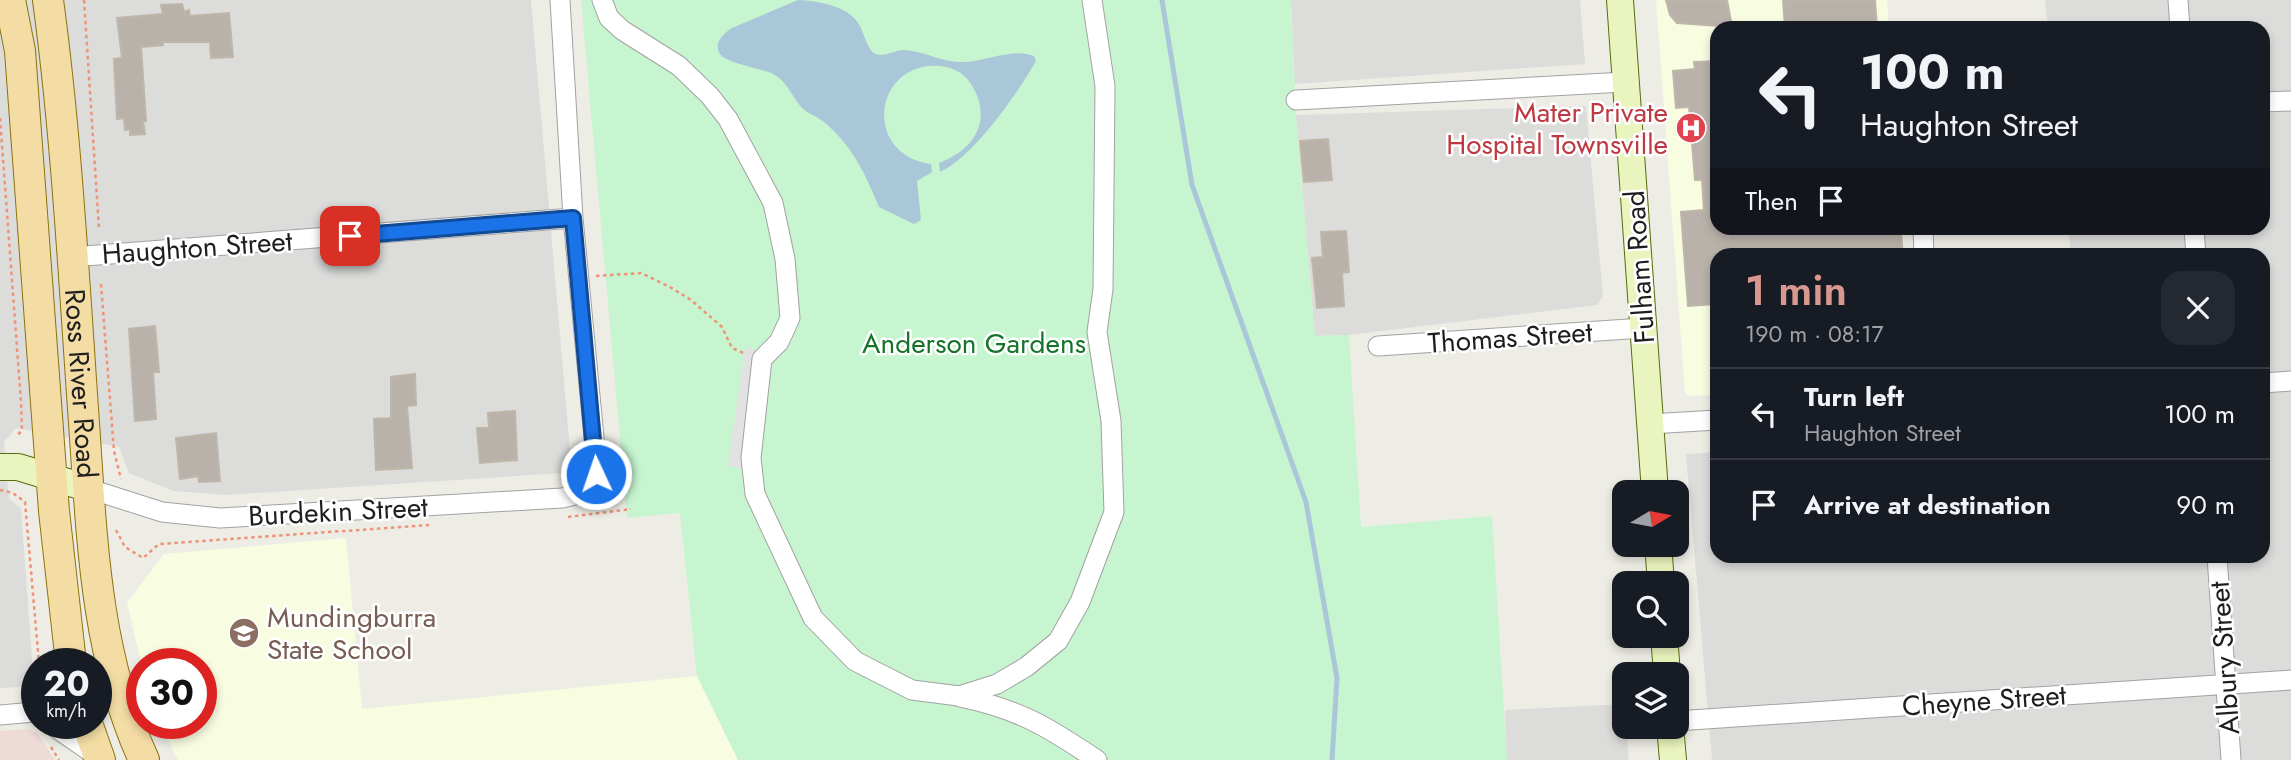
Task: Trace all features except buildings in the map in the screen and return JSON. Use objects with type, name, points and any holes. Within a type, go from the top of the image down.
[{"type":"main road","name":"Ross River Road","points":[[10,0],[20,51],[63,615],[68,648]]},
{"type":"main road","name":"Ross River Road","points":[[48,0],[58,71],[99,606],[109,664],[119,698],[144,760]]},
{"type":"main road","points":[[92,739],[99,759]]},
{"type":"street","points":[[560,0],[579,278]]},
{"type":"street","points":[[602,0],[609,18],[622,30],[679,66],[710,96],[728,119],[773,204],[785,259],[790,318],[779,342],[762,359],[751,458],[755,494],[813,618],[855,661],[912,690],[996,704],[1035,719],[1097,760]]},
{"type":"street","points":[[959,696],[996,684],[1026,667],[1058,641],[1080,602],[1114,512],[1111,421],[1097,331],[1103,289],[1105,86],[1092,0]]},
{"type":"street","name":"Fulham Road","points":[[1620,0],[1654,480]]},
{"type":"street","points":[[2178,0],[2180,21]]},
{"type":"street","points":[[1296,100],[1625,82]]},
{"type":"street","points":[[2270,102],[2291,101]]},
{"type":"street","name":"Haughton Street","points":[[72,257],[573,218]]},
{"type":"street","name":"Burdekin Street","points":[[88,488],[162,512],[220,518],[579,495],[591,487],[596,474],[596,458],[579,278]]},
{"type":"street","name":"Thomas Street","points":[[1378,346],[1643,328]]},
{"type":"street","points":[[2270,382],[2291,381]]},
{"type":"street","points":[[1650,424],[1710,420]]},
{"type":"street","points":[[0,467],[18,467],[88,488]]},
{"type":"street","name":"Albury Street","points":[[2217,563],[2231,760]]},
{"type":"street","name":"Cheyne Street","points":[[1689,720],[2291,680]]},
{"type":"street","points":[[0,715],[21,715]]},
{"type":"street","points":[[72,739],[99,759]]},
{"type":"street","points":[[1672,739],[1673,760]]},
{"type":"path","points":[[84,0],[99,229]]},
{"type":"path","points":[[0,118],[22,416],[22,430],[16,437]]},
{"type":"path","points":[[579,278],[641,273],[691,300],[722,327],[732,348],[762,359]]},
{"type":"path","points":[[101,284],[114,451],[122,481]]},
{"type":"path","points":[[0,490],[13,493],[24,502],[38,648]]},
{"type":"path","points":[[567,517],[631,509]]},
{"type":"path","points":[[116,530],[125,547],[143,558],[159,544],[435,525]]},
{"type":"shaded area","points":[[0,0],[531,0],[571,462],[562,473],[226,495],[173,491],[129,473],[119,447],[16,428],[4,442],[9,499],[21,508],[31,648],[21,648],[21,687],[0,688]]},
{"type":"shaded area","points":[[1291,0],[1580,0],[1585,64],[1295,84]]},
{"type":"shaded area","name":"Mater Private Hospital Townsville","points":[[1656,0],[1887,0],[1888,21],[1710,21],[1710,235],[1904,235],[1904,248],[1710,248],[1710,395],[1688,396],[1685,393]]},
{"type":"shaded area","points":[[2045,0],[2291,0],[2291,760],[1712,760],[1686,454],[1710,452],[1710,563],[2270,563],[2270,248],[2070,248],[2069,235],[2270,235],[2270,21],[2047,21]]},
{"type":"shaded area","points":[[1586,106],[1603,296],[1597,305],[1349,335],[1315,336],[1296,115]]},
{"type":"shaded area","points":[[745,348],[772,352],[756,470],[728,466]]},
{"type":"shaded area","name":"Mundingburra State School","points":[[346,538],[362,709],[697,676],[738,760],[178,760],[168,739],[217,739],[217,648],[138,648],[127,603],[164,554]]},
{"type":"shaded area","points":[[1612,705],[1612,739],[1627,739],[1629,760],[1507,760],[1505,710]]},
{"type":"shaded area","points":[[21,729],[21,739],[41,739],[55,760],[0,760],[0,731]]},
{"type":"green space","name":"Anderson Gardens","points":[[581,0],[1291,0],[1296,115],[1315,336],[1349,335],[1361,527],[1492,516],[1507,760],[738,760],[697,676],[680,513],[627,518]]},
{"type":"water","points":[[798,0],[824,3],[842,9],[855,19],[868,46],[876,54],[902,50],[960,62],[1016,53],[1034,56],[1036,61],[1028,75],[994,123],[967,153],[940,172],[939,163],[963,150],[977,131],[980,109],[971,84],[965,76],[950,68],[918,68],[901,78],[890,92],[884,109],[886,127],[894,144],[909,157],[931,164],[932,172],[917,181],[921,220],[914,224],[879,207],[863,172],[843,140],[824,122],[802,108],[779,78],[769,72],[730,61],[720,54],[718,43],[732,28]]},
{"type":"waterway","points":[[1162,0],[1192,185],[1306,502],[1337,678],[1332,760]]},
{"type":"place","name":"Mater Private Hospital Townsville","points":[[1691,128]]},
{"type":"place","name":"Mundingburra State School","points":[[244,633]]},
{"type":"route","points":[[350,236],[573,218],[596,474]]}]
